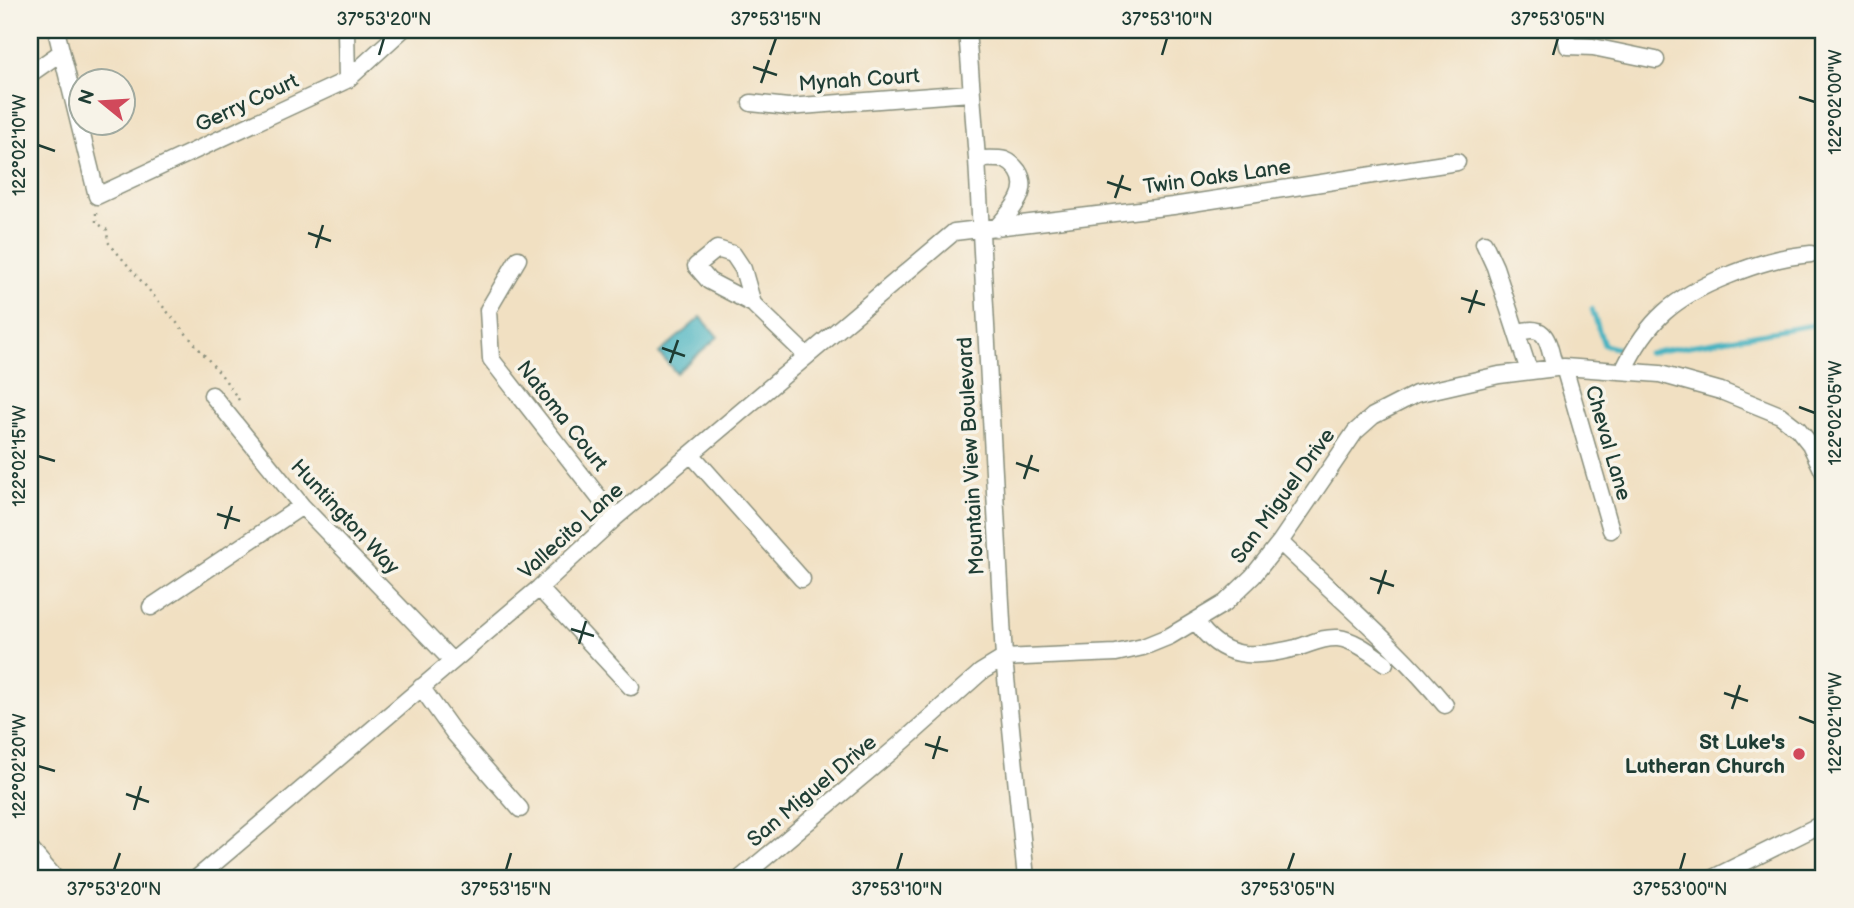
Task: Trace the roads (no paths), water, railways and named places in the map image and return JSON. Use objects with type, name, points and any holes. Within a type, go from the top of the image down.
[{"type":"street","points":[[30,74],[60,53],[56,30]]},
{"type":"street","points":[[346,30],[346,80]]},
{"type":"street","name":"Gerry Court","points":[[60,53],[97,195],[346,80],[402,30]]},
{"type":"street","name":"Mountain View Boulevard","points":[[967,30],[977,159],[988,228],[1004,658],[1026,878]]},
{"type":"street","points":[[1566,38],[1656,61]]},
{"type":"street","name":"Mynah Court","points":[[751,103],[788,107],[971,93]]},
{"type":"street","points":[[977,159],[1006,160],[1016,167],[1023,179],[1022,190],[1015,204],[988,228]]},
{"type":"street","name":"Twin Oaks Lane","points":[[988,228],[1173,206],[1457,162]]},
{"type":"street","name":"Vallecito Lane","points":[[197,878],[539,588],[615,518],[954,232],[988,228]]},
{"type":"street","points":[[1484,243],[1495,267],[1529,371]]},
{"type":"street","points":[[1623,371],[1635,345],[1649,326],[1669,307],[1691,292],[1762,262],[1811,254]]},
{"type":"street","name":"Natoma Court","points":[[518,259],[488,310],[491,359],[615,518]]},
{"type":"street","points":[[753,304],[807,356]]},
{"type":"street","name":"Cheval Lane","points":[[1517,333],[1531,328],[1538,329],[1545,336],[1560,368],[1611,530]]},
{"type":"street","name":"San Miguel Drive","points":[[741,878],[897,747],[981,671],[1004,658],[1116,653],[1143,647],[1170,636],[1225,603],[1253,576],[1280,542],[1355,432],[1373,416],[1416,394],[1499,375],[1560,368],[1660,374],[1734,396],[1780,415],[1798,429],[1810,444],[1824,473]]},
{"type":"street","name":"Huntington Way","points":[[212,395],[302,506],[452,661]]},
{"type":"street","points":[[691,454],[803,579]]},
{"type":"street","points":[[150,607],[302,506]]},
{"type":"street","points":[[1280,542],[1422,676],[1446,705]]},
{"type":"street","points":[[539,588],[631,687]]},
{"type":"street","points":[[1196,621],[1207,638],[1228,651],[1243,654],[1267,653],[1298,647],[1322,638],[1340,639],[1369,651],[1385,663]]},
{"type":"street","points":[[421,687],[454,733],[520,809]]},
{"type":"street","points":[[1713,878],[1824,823]]},
{"type":"street","points":[[30,849],[55,878]]},
{"type":"water","points":[[701,317],[718,337],[676,373],[659,353]]},
{"type":"waterway","points":[[1592,309],[1604,345],[1623,350]]},
{"type":"waterway","points":[[1648,353],[1824,323]]},
{"type":"place","name":"St Luke's Lutheran Church","points":[[1799,754]]}]
